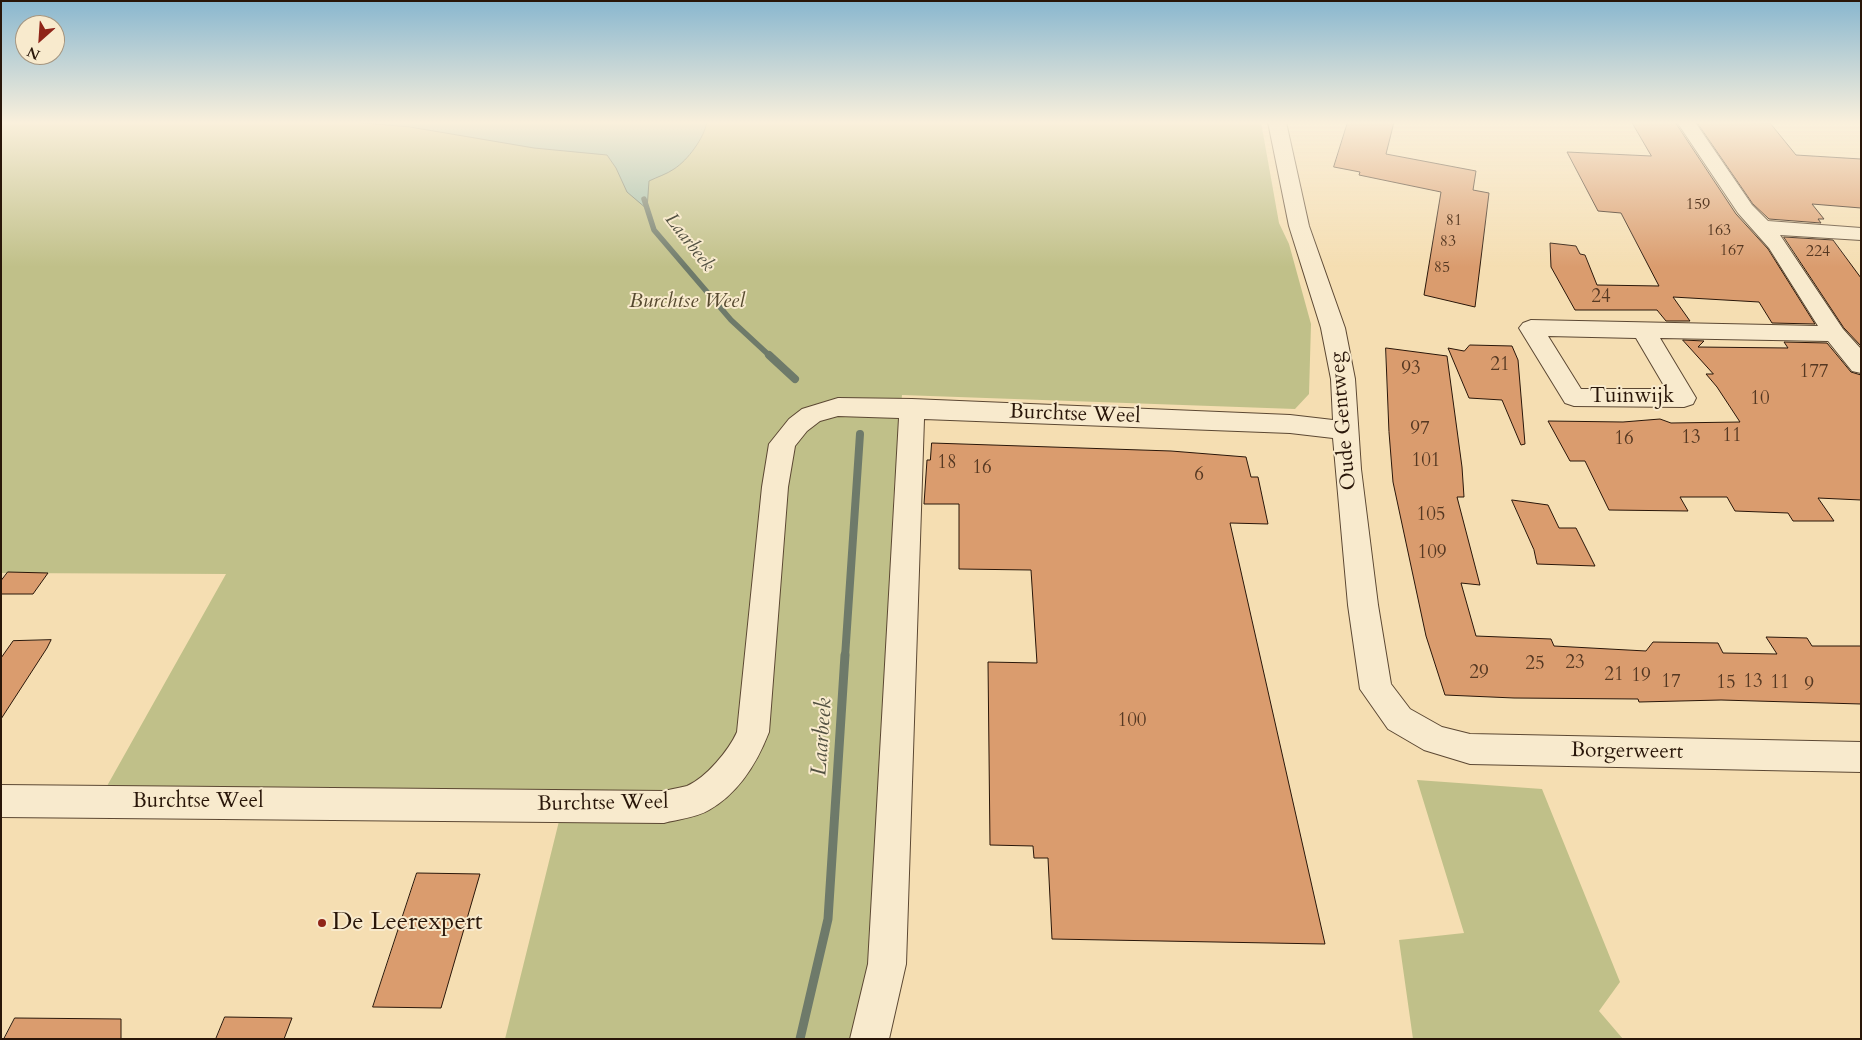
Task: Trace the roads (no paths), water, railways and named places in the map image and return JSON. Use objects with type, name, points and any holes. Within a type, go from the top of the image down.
[{"type":"street","name":"Oude Gentweg","points":[[1287,171],[1299,226],[1333,328],[1343,379],[1346,430],[1363,605],[1376,689],[1399,719]]},
{"type":"street","points":[[1719,171],[1745,209],[1777,244],[1835,334],[1861,365]]},
{"type":"street","points":[[1761,227],[1861,234]]},
{"type":"street","name":"Tuinwijk","points":[[1643,330],[1684,398],[1574,397],[1531,328],[1559,329],[1643,330],[1835,334]]},
{"type":"street","name":"Burchtse Weel","points":[[1,801],[664,807],[697,799],[727,775],[745,752],[753,732],[775,487],[782,444],[798,425],[811,415],[838,407],[912,408],[1280,424],[1346,430]]},
{"type":"street","points":[[869,1039],[887,964],[912,408]]},
{"type":"street","name":"Borgerweert","points":[[1399,719],[1435,740],[1470,749],[1861,757]]},
{"type":"waterway","name":"Laarbeek","points":[[644,199],[654,230],[731,320],[771,357]]},
{"type":"waterway","name":"Laarbeek","points":[[769,355],[795,379]]},
{"type":"waterway","name":"Laarbeek","points":[[845,657],[860,434]]},
{"type":"waterway","name":"Laarbeek","points":[[800,1039],[828,919],[845,655]]},
{"type":"place","name":"De Leerexpert","points":[[322,923]]}]
